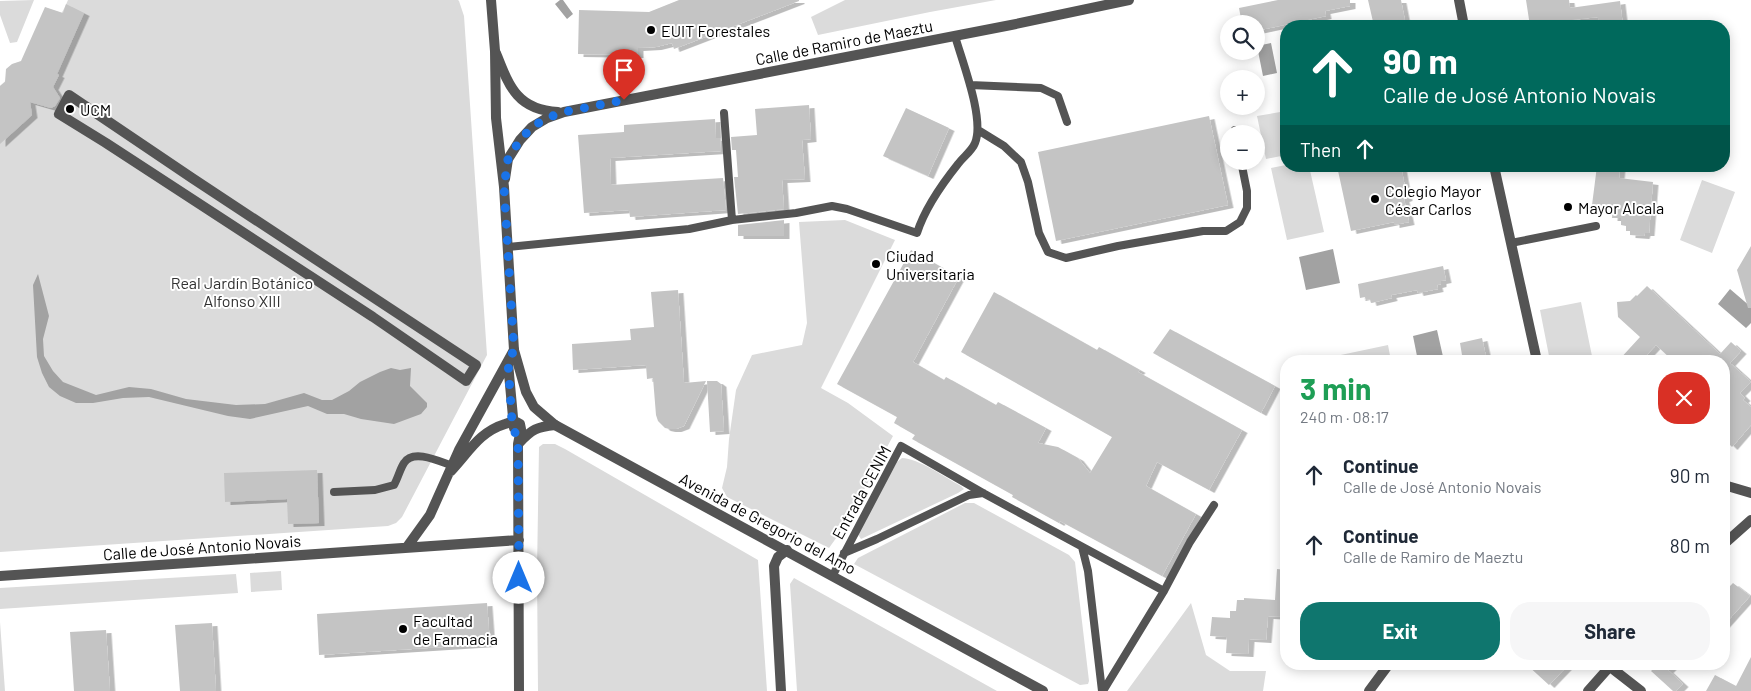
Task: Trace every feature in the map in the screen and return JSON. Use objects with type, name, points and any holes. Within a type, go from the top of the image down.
[{"type":"street","points":[[407,547],[430,515],[459,450],[514,350],[504,187],[496,118],[495,51],[491,0]]},
{"type":"street","points":[[1459,0],[1463,20]]},
{"type":"street","name":"Calle de Ramiro de Maeztu","points":[[504,187],[508,159],[520,140],[532,127],[547,118],[564,112],[1125,1]]},
{"type":"street","name":"Calle de Ramiro de Maeztu","points":[[495,51],[507,80],[525,103],[542,111],[564,112]]},
{"type":"street","points":[[69,95],[476,365],[470,380],[466,381],[373,317],[119,151],[59,114],[69,95]]},
{"type":"street","points":[[1495,172],[1536,355]]},
{"type":"street","name":"Avenida de Gregorio del Amo","points":[[514,350],[526,392],[534,408],[556,425],[1043,691]]},
{"type":"street","points":[[508,362],[512,421],[518,444],[519,691]]},
{"type":"street","points":[[452,468],[478,438],[493,428],[512,421]]},
{"type":"street","points":[[518,444],[539,426],[556,425]]},
{"type":"street","points":[[1730,487],[1751,493]]},
{"type":"street","points":[[1730,539],[1751,520]]},
{"type":"street","name":"Calle de José Antonio Novais","points":[[0,576],[519,540]]},
{"type":"street","points":[[781,691],[774,566],[778,556],[787,550]]},
{"type":"street","points":[[1369,691],[1385,670]]},
{"type":"street","points":[[1588,691],[1607,670]]},
{"type":"street","points":[[1617,670],[1641,691]]},
{"type":"lane","points":[[508,247],[689,228],[832,206],[847,209],[917,233],[934,196],[975,144],[978,130],[970,84],[954,36]]},
{"type":"lane","points":[[970,84],[1041,88],[1058,96],[1067,122]]},
{"type":"lane","points":[[724,113],[732,220]]},
{"type":"lane","points":[[978,130],[1004,146],[1021,162],[1028,182],[1039,233],[1048,252],[1066,258],[1118,246],[1203,231],[1226,231],[1240,222],[1247,208],[1247,192],[1243,170]]},
{"type":"lane","points":[[1511,243],[1596,226]]},
{"type":"lane","name":"Entrada CENIM","points":[[833,575],[901,446],[983,493],[1164,591]]},
{"type":"lane","points":[[334,492],[374,490],[394,485],[405,461],[413,456],[433,458],[452,468]]},
{"type":"lane","name":"Entrada CENIM","points":[[844,553],[969,495],[983,493]]},
{"type":"lane","points":[[1102,691],[1164,591],[1190,542],[1214,505]]},
{"type":"lane","points":[[1082,547],[1088,571],[1102,691]]},
{"type":"green space","points":[[34,0],[17,42],[10,43],[0,15],[0,1]]},
{"type":"green space","name":"Real Jardín Botánico Alfonso XIII","points":[[68,0],[459,1],[464,16],[487,355],[402,517],[396,523],[388,526],[0,552],[0,86],[48,34]]},
{"type":"green space","points":[[845,0],[996,0],[818,35],[811,17]]},
{"type":"green space","points":[[1280,112],[1280,156],[1266,159],[1265,125],[1259,125],[1257,116]]},
{"type":"green space","points":[[1280,166],[1280,172],[1310,172],[1324,232],[1287,240],[1271,168]]},
{"type":"green space","points":[[1702,180],[1735,192],[1712,253],[1680,240]]},
{"type":"green space","points":[[845,220],[895,240],[821,388],[848,403],[893,436],[844,527],[829,548],[727,497],[722,488],[727,467],[736,390],[752,355],[802,345],[807,323],[799,222]]},
{"type":"green space","points":[[1581,302],[1592,355],[1549,355],[1540,310]]},
{"type":"green space","points":[[1388,345],[1390,355],[1341,355]]},
{"type":"green space","points":[[543,444],[555,444],[565,449],[758,560],[767,691],[538,691],[539,447]]},
{"type":"green space","points":[[902,458],[924,465],[964,489],[861,539],[857,533],[897,462]]},
{"type":"green space","points":[[965,503],[974,503],[1069,555],[1075,562],[1088,684],[1080,685],[854,564],[858,558]]},
{"type":"green space","points":[[281,571],[282,590],[251,592],[250,573]]},
{"type":"green space","points":[[236,574],[238,593],[0,609],[0,588]]},
{"type":"green space","points":[[794,578],[997,691],[797,691],[790,584]]},
{"type":"green space","points":[[1191,603],[1206,655],[1230,671],[1266,671],[1263,691],[1127,691]]},
{"type":"green space","points":[[0,622],[5,691],[0,691]]},
{"type":"shaded area","points":[[563,0],[573,14],[567,19],[555,4]]},
{"type":"shaded area","points":[[1271,43],[1277,73],[1265,76],[1265,70],[1262,70],[1260,60],[1265,60],[1265,44]]},
{"type":"shaded area","points":[[1333,249],[1340,283],[1306,290],[1299,257]]},
{"type":"shaded area","points":[[38,274],[49,316],[43,339],[44,356],[53,371],[63,382],[96,395],[129,387],[151,389],[186,399],[236,405],[265,404],[304,393],[322,400],[332,400],[380,372],[391,368],[400,370],[411,368],[410,386],[427,403],[427,407],[421,414],[394,424],[361,419],[344,414],[327,414],[308,406],[250,419],[228,416],[149,397],[76,403],[60,396],[49,387],[37,357],[33,285]]},
{"type":"shaded area","points":[[1730,289],[1751,307],[1751,323],[1746,328],[1718,304]]},
{"type":"shaded area","points":[[1437,330],[1443,355],[1417,355],[1413,336]]},
{"type":"building","name":"EUIT Forestales","points":[[679,0],[799,1],[674,49],[672,43],[656,47],[638,48],[638,55],[578,54],[579,10],[649,12]]},
{"type":"building","points":[[1278,0],[1350,0],[1350,6],[1325,11],[1326,16],[1307,20],[1280,20],[1280,26],[1265,29],[1265,15],[1240,15],[1239,8]]},
{"type":"building","points":[[1368,0],[1401,0],[1405,20],[1373,20]]},
{"type":"building","points":[[1526,0],[1569,0],[1570,8],[1620,1],[1622,20],[1598,20],[1598,17],[1572,20],[1529,20]]},
{"type":"building","points":[[66,4],[84,13],[53,87],[60,98],[55,106],[51,108],[30,102],[32,115],[0,144],[0,86],[5,82],[6,69],[12,64],[21,61],[45,7],[63,13]]},
{"type":"building","points":[[809,105],[811,139],[802,140],[805,179],[782,180],[784,209],[738,214],[734,177],[738,177],[736,150],[732,150],[731,137],[757,135],[755,109]]},
{"type":"building","points":[[906,108],[949,128],[928,176],[883,156]]},
{"type":"building","points":[[1209,116],[1228,205],[1056,241],[1038,152]]},
{"type":"building","points":[[715,119],[716,138],[720,138],[721,151],[610,158],[611,185],[723,178],[726,210],[630,217],[629,210],[584,213],[578,135],[624,132],[624,125]]},
{"type":"building","name":"Colegio Mayor César Carlos","points":[[1338,172],[1402,172],[1407,198],[1404,199],[1409,222],[1394,225],[1394,222],[1351,231]]},
{"type":"building","points":[[1596,172],[1620,172],[1619,178],[1653,182],[1649,233],[1645,233],[1644,236],[1630,235],[1630,231],[1626,231],[1626,226],[1621,225],[1621,218],[1612,218],[1613,207],[1592,205]]},
{"type":"building","points":[[784,220],[784,236],[738,236],[738,225]]},
{"type":"building","points":[[1751,246],[1751,308],[1748,308],[1737,270]]},
{"type":"building","points":[[911,250],[959,277],[913,362],[944,380],[946,377],[996,405],[998,402],[1046,428],[1038,443],[1058,447],[1078,458],[1090,473],[1112,437],[961,352],[994,292],[1097,350],[1099,347],[1140,370],[1138,372],[1242,430],[1209,490],[1157,462],[1146,486],[1196,514],[1162,576],[1060,521],[1059,523],[912,439],[915,435],[894,423],[897,417],[837,384]]},
{"type":"building","name":"Colegio Mayor César Carlos","points":[[1443,266],[1446,280],[1441,281],[1441,284],[1437,285],[1438,289],[1418,293],[1417,290],[1391,295],[1392,298],[1371,303],[1370,299],[1360,298],[1358,284]]},
{"type":"building","points":[[1647,286],[1720,354],[1731,342],[1741,351],[1730,363],[1730,355],[1667,355],[1656,345],[1647,355],[1624,355],[1640,337],[1618,317],[1617,302],[1630,301]]},
{"type":"building","points":[[678,290],[684,383],[706,381],[684,426],[670,429],[665,428],[658,421],[653,378],[647,379],[646,365],[573,370],[572,344],[631,340],[630,329],[654,327],[651,292]]},
{"type":"building","points":[[1170,329],[1275,386],[1261,413],[1153,353]]},
{"type":"building","points":[[1482,338],[1486,355],[1462,355],[1460,343]]},
{"type":"building","points":[[1730,363],[1751,382],[1740,393],[1745,398],[1743,400],[1751,407],[1751,425],[1732,447],[1730,445]]},
{"type":"building","points":[[707,381],[717,381],[721,384],[724,431],[710,432]]},
{"type":"building","points":[[317,470],[319,523],[288,524],[287,499],[225,502],[224,473]]},
{"type":"building","points":[[1277,569],[1280,569],[1280,617],[1268,616],[1266,640],[1249,639],[1248,654],[1226,653],[1227,637],[1210,636],[1212,617],[1230,618],[1230,611],[1236,611],[1237,600],[1244,600],[1244,598],[1275,600]]},
{"type":"building","points":[[1733,583],[1750,596],[1730,618],[1730,586]]},
{"type":"building","name":"Facultad de Farmacia","points":[[487,603],[490,644],[319,655],[317,614]]},
{"type":"building","points":[[212,623],[216,691],[180,691],[175,625]]},
{"type":"building","points":[[106,630],[110,691],[74,691],[70,632]]},
{"type":"building","points":[[1751,657],[1751,691],[1706,691],[1715,675],[1736,686]]},
{"type":"building","points":[[1533,670],[1563,670],[1549,685]]},
{"type":"building","points":[[1668,670],[1683,684],[1676,691],[1673,691],[1651,671]]},
{"type":"place","name":"EUIT Forestales","points":[[651,30]]},
{"type":"place","name":"UCM","points":[[70,109]]},
{"type":"place","name":"Colegio Mayor César Carlos","points":[[1375,199]]},
{"type":"place","name":"Mayor Alcala","points":[[1568,207]]},
{"type":"place","name":"Ciudad Universitaria","points":[[876,264]]},
{"type":"place","name":"Facultad de Farmacia","points":[[403,629]]},
{"type":"route","points":[[519,578],[518,444],[512,421],[508,362],[514,350],[504,187],[508,159],[520,140],[532,127],[547,118],[564,112],[624,100]]}]
